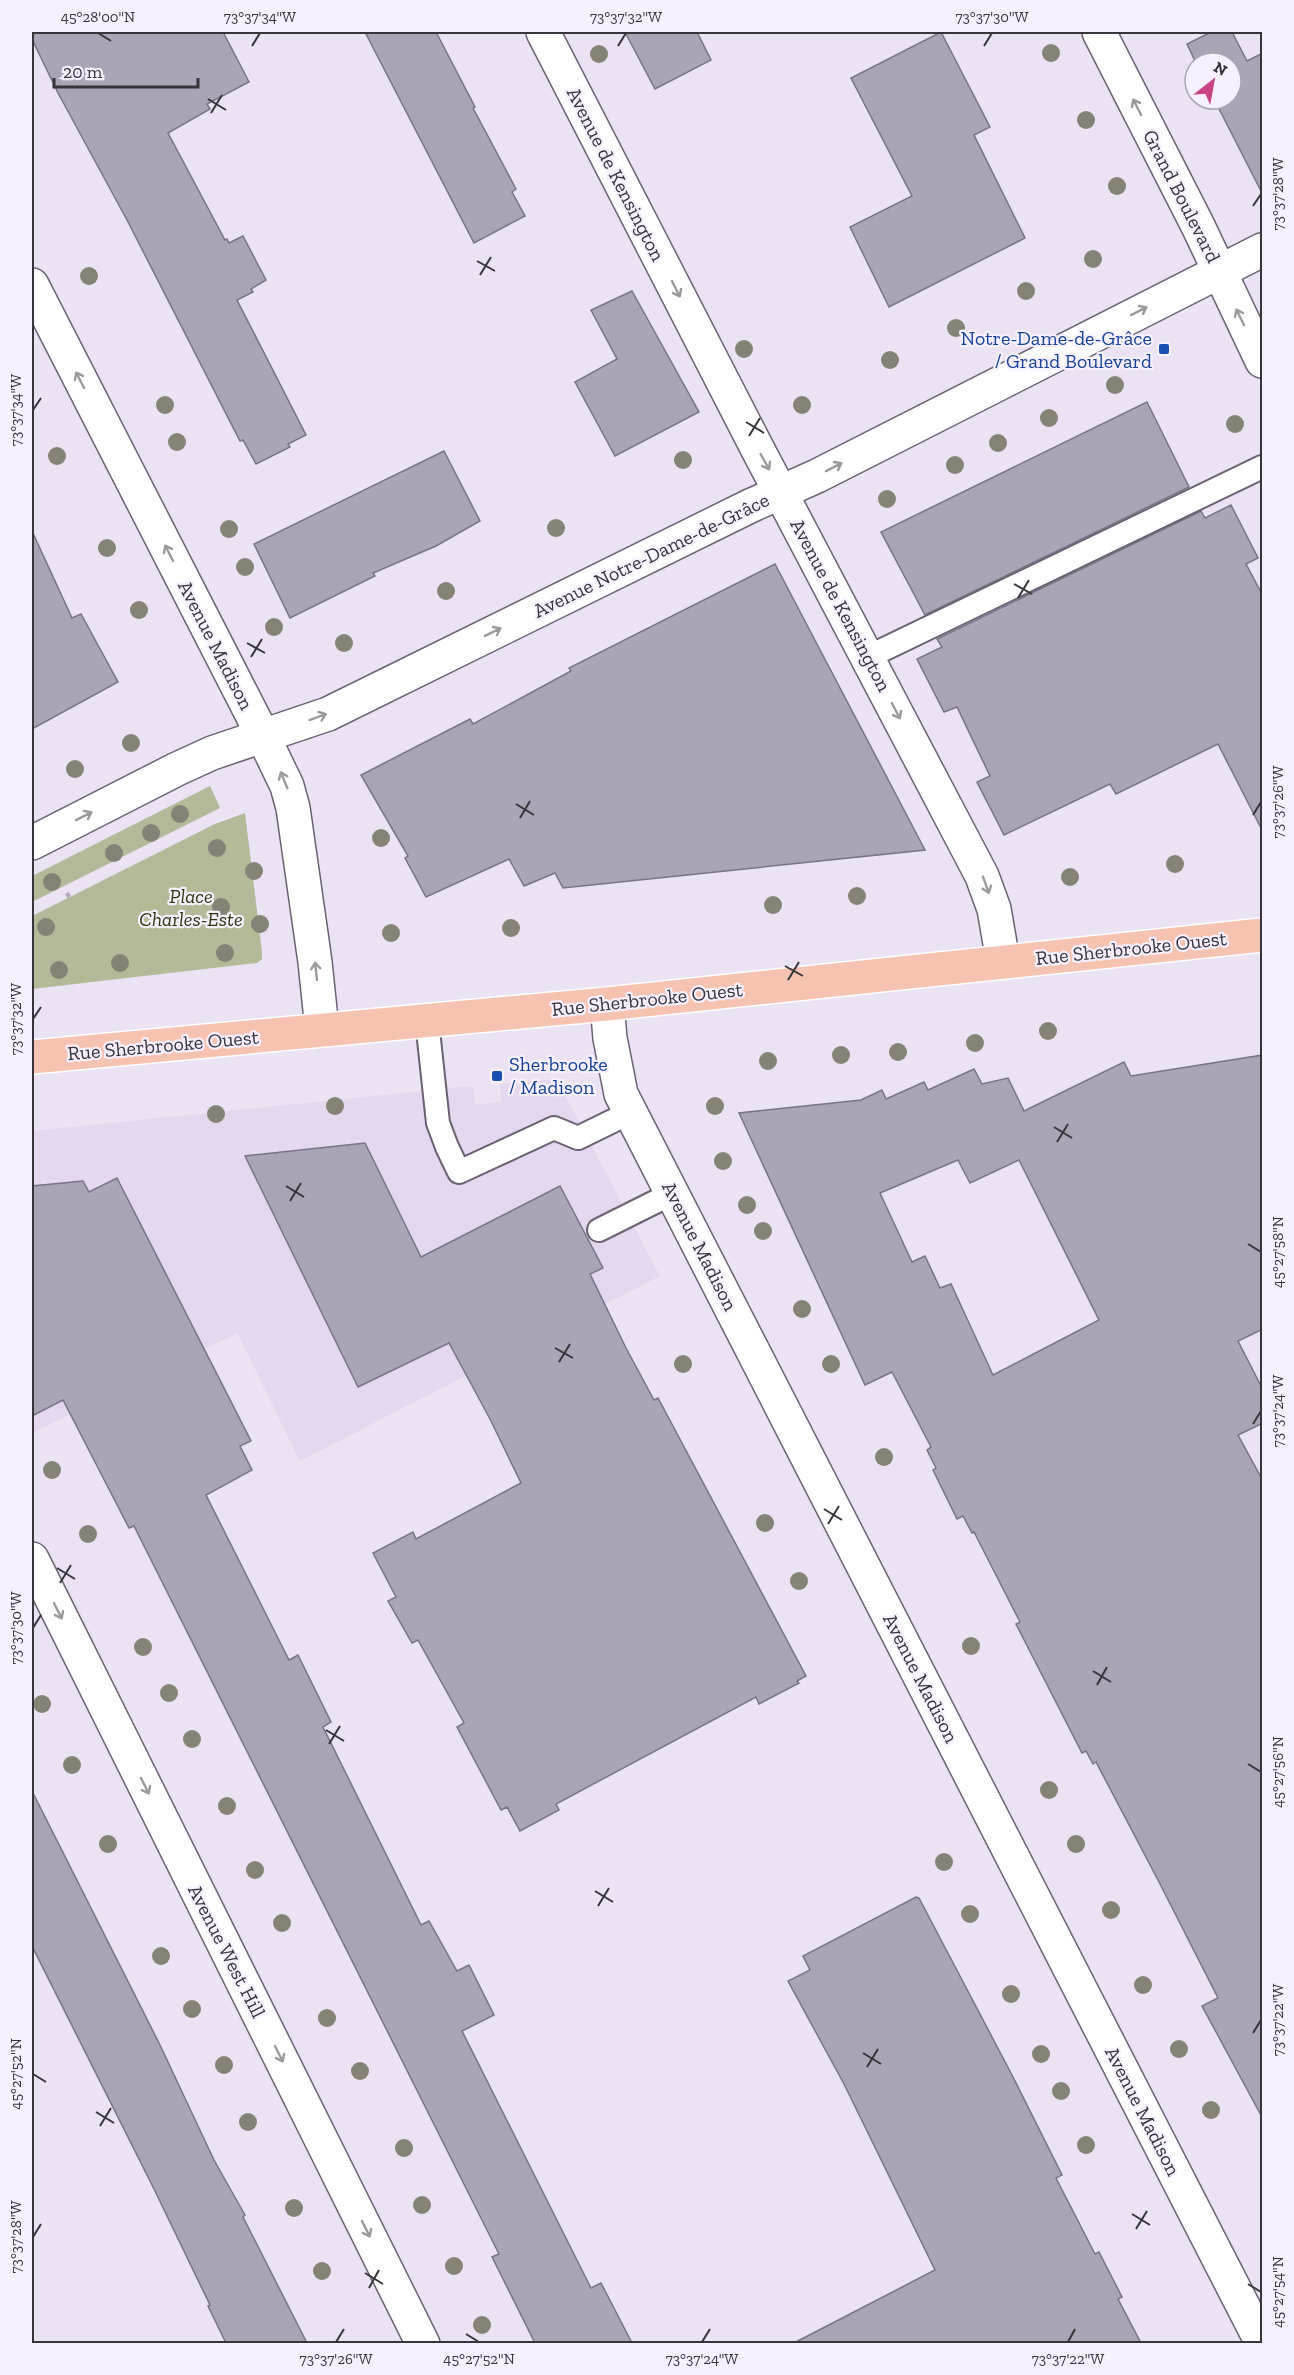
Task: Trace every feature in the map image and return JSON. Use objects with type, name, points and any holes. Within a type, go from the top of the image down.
[{"type":"main road","name":"Rue Sherbrooke Ouest","points":[[32,1057],[607,1004],[1263,935]]},
{"type":"street","name":"Avenue de Kensington","points":[[543,32],[982,876],[994,909],[1003,961]]},
{"type":"street","name":"Grand Boulevard","points":[[1099,32],[1263,361]]},
{"type":"street","name":"Avenue Notre-Dame-de-Grâce","points":[[32,843],[212,753],[328,714],[782,492],[1263,250]]},
{"type":"street","name":"Avenue Madison","points":[[32,285],[287,786],[293,808],[322,1029]]},
{"type":"street","name":"Avenue Madison","points":[[607,1004],[610,1038],[621,1094],[1263,2343]]},
{"type":"street","name":"Avenue West Hill","points":[[32,1559],[423,2343]]},
{"type":"lane","points":[[868,657],[1263,467]]},
{"type":"lane","points":[[427,1021],[438,1123],[459,1172],[554,1128],[578,1138],[631,1112]]},
{"type":"lane","points":[[599,1230],[673,1193]]},
{"type":"shaded area","points":[[545,1080],[555,1082],[564,1093],[660,1276],[300,1461],[237,1333],[32,1433],[32,1131],[473,1086],[475,1105],[501,1102],[500,1084]]},
{"type":"green space","points":[[210,786],[220,808],[32,902],[32,876]]},
{"type":"green space","name":"Place Charles-Este","points":[[245,813],[262,959],[257,963],[32,989],[32,916],[215,824]]},
{"type":"building","points":[[32,32],[223,32],[249,82],[207,104],[210,109],[168,133],[225,240],[227,239],[229,243],[243,236],[266,280],[251,289],[253,292],[237,300],[306,435],[288,444],[290,447],[256,464],[243,440],[240,441],[127,220],[58,93],[32,39]]},
{"type":"building","points":[[365,32],[436,32],[516,189],[512,192],[525,216],[474,243]]},
{"type":"building","points":[[625,32],[697,32],[711,60],[655,89]]},
{"type":"building","points":[[941,32],[990,127],[974,135],[1025,238],[889,307],[850,227],[912,196],[851,78]]},
{"type":"building","points":[[1211,32],[1232,32],[1242,51],[1190,51],[1187,44]]},
{"type":"building","points":[[1243,53],[1247,61],[1263,53],[1263,195],[1220,111],[1243,111]]},
{"type":"building","points":[[632,291],[699,412],[615,456],[575,382],[617,359],[591,310]]},
{"type":"building","points":[[1147,402],[1189,487],[925,615],[881,532]]},
{"type":"building","points":[[444,451],[480,521],[436,546],[373,573],[375,576],[290,618],[254,544]]},
{"type":"building","points":[[1231,505],[1258,558],[1246,564],[1263,596],[1263,832],[1218,744],[1116,794],[1110,784],[1004,835],[977,782],[990,776],[957,707],[944,712],[917,659],[942,647],[937,639],[1201,511],[1205,518]]},
{"type":"building","points":[[32,531],[72,618],[81,614],[118,682],[32,729]]},
{"type":"building","points":[[775,564],[925,850],[563,888],[555,873],[524,886],[509,859],[426,897],[405,858],[408,856],[361,775],[470,719],[473,724],[571,671],[569,668]]},
{"type":"building","points":[[1263,1055],[1263,1329],[1238,1341],[1263,1390],[1263,1423],[1238,1435],[1263,1481],[1263,2119],[1202,2006],[1218,1998],[1159,1882],[1096,1762],[1093,1764],[1086,1751],[1082,1753],[1016,1624],[1020,1622],[974,1532],[972,1533],[963,1516],[957,1519],[933,1470],[936,1468],[927,1450],[931,1447],[892,1372],[865,1385],[739,1113],[861,1100],[882,1090],[886,1099],[924,1082],[928,1090],[974,1069],[982,1084],[1008,1078],[1024,1111],[1124,1062],[1131,1076]],"holes":[[[958,1160],[970,1183],[1019,1160],[1099,1320],[993,1375],[951,1284],[940,1288],[925,1256],[912,1262],[880,1193]]]},
{"type":"building","points":[[365,1143],[421,1257],[560,1186],[603,1268],[590,1274],[626,1348],[654,1400],[658,1398],[806,1676],[797,1681],[799,1683],[759,1704],[756,1697],[556,1804],[559,1810],[520,1831],[507,1807],[501,1810],[457,1727],[464,1723],[418,1640],[412,1643],[388,1601],[396,1597],[373,1553],[413,1532],[416,1539],[521,1483],[449,1343],[358,1387],[245,1156]]},
{"type":"building","points":[[117,1178],[251,1441],[240,1446],[252,1470],[206,1495],[289,1660],[298,1655],[331,1722],[323,1727],[421,1925],[429,1921],[457,1971],[469,1965],[494,2015],[462,2031],[591,2288],[601,2283],[632,2343],[535,2343],[492,2257],[499,2254],[134,1526],[129,1528],[63,1400],[32,1416],[32,1186],[83,1181],[89,1192]]},
{"type":"building","points":[[32,1791],[307,2343],[226,2343],[154,2189],[32,1946]]},
{"type":"building","points":[[916,1897],[919,1898],[1013,2077],[1062,2175],[1056,2178],[1095,2254],[1099,2252],[1122,2297],[1118,2299],[1141,2343],[794,2343],[935,2270],[844,2084],[788,1981],[810,1970],[803,1956]]},
{"type":"place","name":"Notre-Dame-de-Grâce / Grand Boulevard","points":[[1164,349]]},
{"type":"place","name":"Sherbrooke / Madison","points":[[497,1076]]}]
